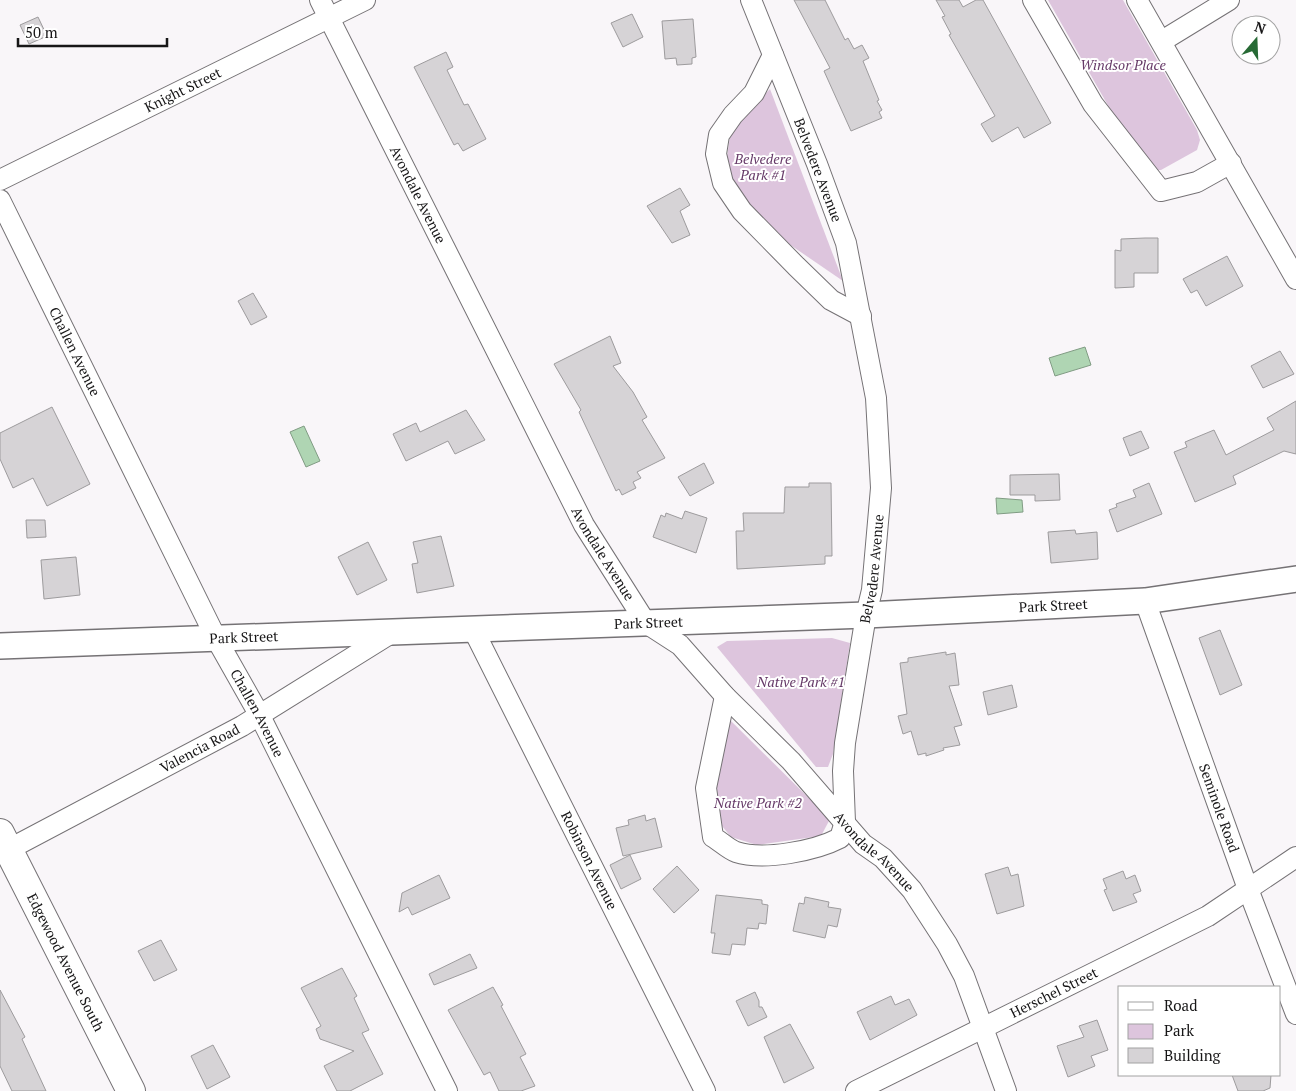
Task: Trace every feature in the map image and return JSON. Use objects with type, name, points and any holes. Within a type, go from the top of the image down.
[{"type":"main road","name":"Edgewood Avenue South","points":[[3,846],[131,1091]]},
{"type":"street","name":"Avondale Avenue","points":[[320,0],[584,525],[646,622],[680,645],[725,696],[791,762],[863,844],[883,858],[905,881],[923,905],[948,944],[964,976],[1006,1091]]},
{"type":"street","name":"Knight Street","points":[[0,180],[365,0]]},
{"type":"street","name":"Belvedere Avenue","points":[[751,0],[846,243],[876,398],[881,488],[872,590],[866,615],[845,743],[843,771],[845,822]]},
{"type":"street","points":[[1033,0],[1093,104],[1161,191],[1197,182],[1231,163]]},
{"type":"street","points":[[1137,0],[1162,40],[1296,279]]},
{"type":"street","points":[[1162,40],[1229,0]]},
{"type":"street","points":[[773,55],[754,93],[733,115],[719,135],[716,154],[723,182],[742,211],[831,300],[861,316]]},
{"type":"street","name":"Challen Avenue","points":[[0,200],[217,640],[260,716],[447,1091]]},
{"type":"street","name":"Park Street","points":[[0,646],[217,640],[866,615],[1145,601],[1296,579]]},
{"type":"street","name":"Seminole Road","points":[[1145,601],[1248,889],[1294,1002]]},
{"type":"street","name":"Robinson Avenue","points":[[473,629],[705,1091]]},
{"type":"street","name":"Valencia Road","points":[[3,846],[68,816],[260,716],[393,632]]},
{"type":"street","points":[[725,696],[706,788],[713,836],[735,852],[757,856],[823,847],[840,838],[845,822]]},
{"type":"street","name":"Herschel Street","points":[[856,1091],[1208,916],[1296,857]]},
{"type":"green space","name":"Windsor Place","points":[[1048,0],[1123,0],[1197,130],[1200,140],[1197,150],[1161,170],[1153,170],[1139,160]]},
{"type":"green space","name":"Belvedere Park #1","points":[[770,89],[843,281],[789,244],[758,215],[731,182],[726,163],[730,137],[745,114]]},
{"type":"green space","name":"Native Park #1","points":[[832,638],[850,643],[833,754],[828,767],[816,767],[717,647],[727,641]]},
{"type":"green space","name":"Native Park #2","points":[[730,720],[830,819],[821,836],[757,845],[731,837],[718,821],[717,786]]},
{"type":"shaded area","points":[[1085,347],[1091,365],[1055,376],[1049,358]]},
{"type":"shaded area","points":[[304,426],[320,461],[306,467],[290,432]]},
{"type":"shaded area","points":[[996,498],[1022,500],[1023,512],[997,514]]},
{"type":"building","points":[[794,0],[825,0],[845,40],[848,38],[854,49],[862,45],[869,58],[863,61],[879,100],[877,101],[882,110],[879,112],[882,118],[851,131],[824,71],[830,68]]},
{"type":"building","points":[[936,0],[959,0],[963,7],[976,0],[983,0],[1051,123],[1024,138],[1018,127],[992,142],[981,124],[995,116],[949,35],[951,34],[942,17],[945,16]]},
{"type":"building","points":[[632,14],[643,37],[623,47],[611,23]]},
{"type":"building","points":[[38,17],[47,36],[29,44],[20,25]]},
{"type":"building","points":[[693,19],[696,57],[692,58],[692,64],[677,65],[676,58],[665,59],[662,21]]},
{"type":"building","points":[[446,52],[453,67],[447,70],[464,105],[468,104],[486,139],[463,151],[458,143],[454,145],[414,67]]},
{"type":"building","points":[[680,188],[690,205],[680,211],[690,235],[672,243],[647,206]]},
{"type":"building","points":[[1158,238],[1158,273],[1134,273],[1134,287],[1115,288],[1115,250],[1121,251],[1121,239]]},
{"type":"building","points":[[1227,256],[1243,286],[1206,306],[1197,290],[1191,293],[1183,279]]},
{"type":"building","points":[[253,293],[267,317],[251,325],[238,301]]},
{"type":"building","points":[[610,336],[621,363],[613,366],[633,392],[647,417],[642,420],[665,458],[637,472],[641,478],[633,482],[636,488],[622,495],[619,489],[616,491],[579,412],[581,410],[554,364]]},
{"type":"building","points":[[1280,351],[1294,374],[1263,388],[1251,366]]},
{"type":"building","points":[[1296,401],[1296,454],[1284,451],[1233,476],[1236,484],[1195,502],[1174,452],[1187,447],[1185,442],[1214,430],[1226,455],[1274,430],[1267,418]]},
{"type":"building","points":[[52,407],[90,484],[47,506],[33,478],[13,488],[0,459],[0,433]]},
{"type":"building","points":[[466,410],[485,440],[455,454],[448,441],[406,461],[393,434],[416,423],[420,432]]},
{"type":"building","points":[[1141,431],[1149,448],[1130,456],[1123,438]]},
{"type":"building","points":[[704,463],[714,483],[690,496],[678,477]]},
{"type":"building","points":[[1059,474],[1060,500],[1035,501],[1035,495],[1010,495],[1010,475]]},
{"type":"building","points":[[809,483],[831,483],[832,556],[825,556],[825,564],[737,569],[736,531],[744,531],[743,513],[784,513],[785,487],[809,487]]},
{"type":"building","points":[[1149,483],[1162,514],[1117,532],[1109,510],[1117,507],[1116,504],[1136,497],[1133,490]]},
{"type":"building","points":[[685,511],[707,518],[696,553],[653,537],[661,515],[665,517],[666,513],[682,519]]},
{"type":"building","points":[[26,520],[45,520],[46,537],[27,538]]},
{"type":"building","points":[[1075,530],[1076,534],[1097,532],[1098,559],[1051,563],[1048,532]]},
{"type":"building","points":[[441,536],[454,586],[417,593],[412,564],[418,563],[413,542]]},
{"type":"building","points":[[368,542],[387,580],[357,595],[338,557]]},
{"type":"building","points":[[76,557],[80,595],[44,599],[41,560]]},
{"type":"building","points":[[1220,630],[1242,685],[1220,695],[1199,638]]},
{"type":"building","points":[[946,652],[946,655],[955,653],[959,685],[949,686],[962,725],[954,727],[960,745],[943,748],[944,750],[926,756],[926,753],[918,755],[911,731],[903,734],[898,716],[907,714],[900,663],[908,662],[908,658]]},
{"type":"building","points":[[1012,685],[1017,707],[988,715],[983,692]]},
{"type":"building","points":[[645,815],[646,821],[655,818],[662,847],[623,856],[616,828],[629,825],[628,820]]},
{"type":"building","points":[[630,855],[641,879],[621,889],[610,865]]},
{"type":"building","points":[[677,866],[699,890],[674,913],[653,889]]},
{"type":"building","points":[[1008,867],[1011,876],[1018,874],[1024,906],[997,914],[985,874]]},
{"type":"building","points":[[1123,871],[1126,879],[1135,875],[1141,891],[1133,894],[1137,902],[1113,911],[1104,890],[1107,889],[1103,879]]},
{"type":"building","points":[[439,875],[450,898],[412,915],[408,907],[399,912],[402,893]]},
{"type":"building","points":[[716,895],[762,900],[762,904],[768,905],[766,924],[759,923],[758,929],[747,928],[745,945],[732,944],[730,955],[712,953],[715,933],[711,933]]},
{"type":"building","points":[[805,897],[829,902],[828,907],[841,909],[837,927],[828,925],[825,938],[793,931],[799,903],[804,904]]},
{"type":"building","points":[[161,940],[177,970],[154,981],[138,951]]},
{"type":"building","points":[[470,954],[477,968],[434,985],[429,974]]},
{"type":"building","points":[[342,968],[357,996],[354,998],[369,1030],[362,1033],[383,1074],[350,1091],[337,1091],[324,1066],[354,1051],[320,1039],[316,1029],[321,1026],[301,988]]},
{"type":"building","points":[[493,987],[526,1054],[520,1057],[535,1086],[521,1091],[499,1091],[490,1072],[484,1075],[448,1010]]},
{"type":"building","points":[[0,990],[25,1037],[22,1039],[46,1091],[12,1091],[0,1066]]},
{"type":"building","points":[[755,992],[759,1001],[759,1007],[762,1007],[767,1017],[748,1026],[736,1001]]},
{"type":"building","points":[[891,996],[895,1005],[909,999],[917,1015],[870,1040],[857,1012]]},
{"type":"building","points":[[1097,1020],[1108,1050],[1091,1056],[1095,1066],[1068,1077],[1057,1046],[1084,1037],[1079,1026]]},
{"type":"building","points":[[790,1024],[814,1068],[784,1083],[764,1037]]},
{"type":"building","points":[[213,1045],[230,1077],[207,1089],[191,1056]]},
{"type":"building","points":[[1232,1076],[1271,1076],[1270,1088],[1263,1091],[1238,1091]]}]
